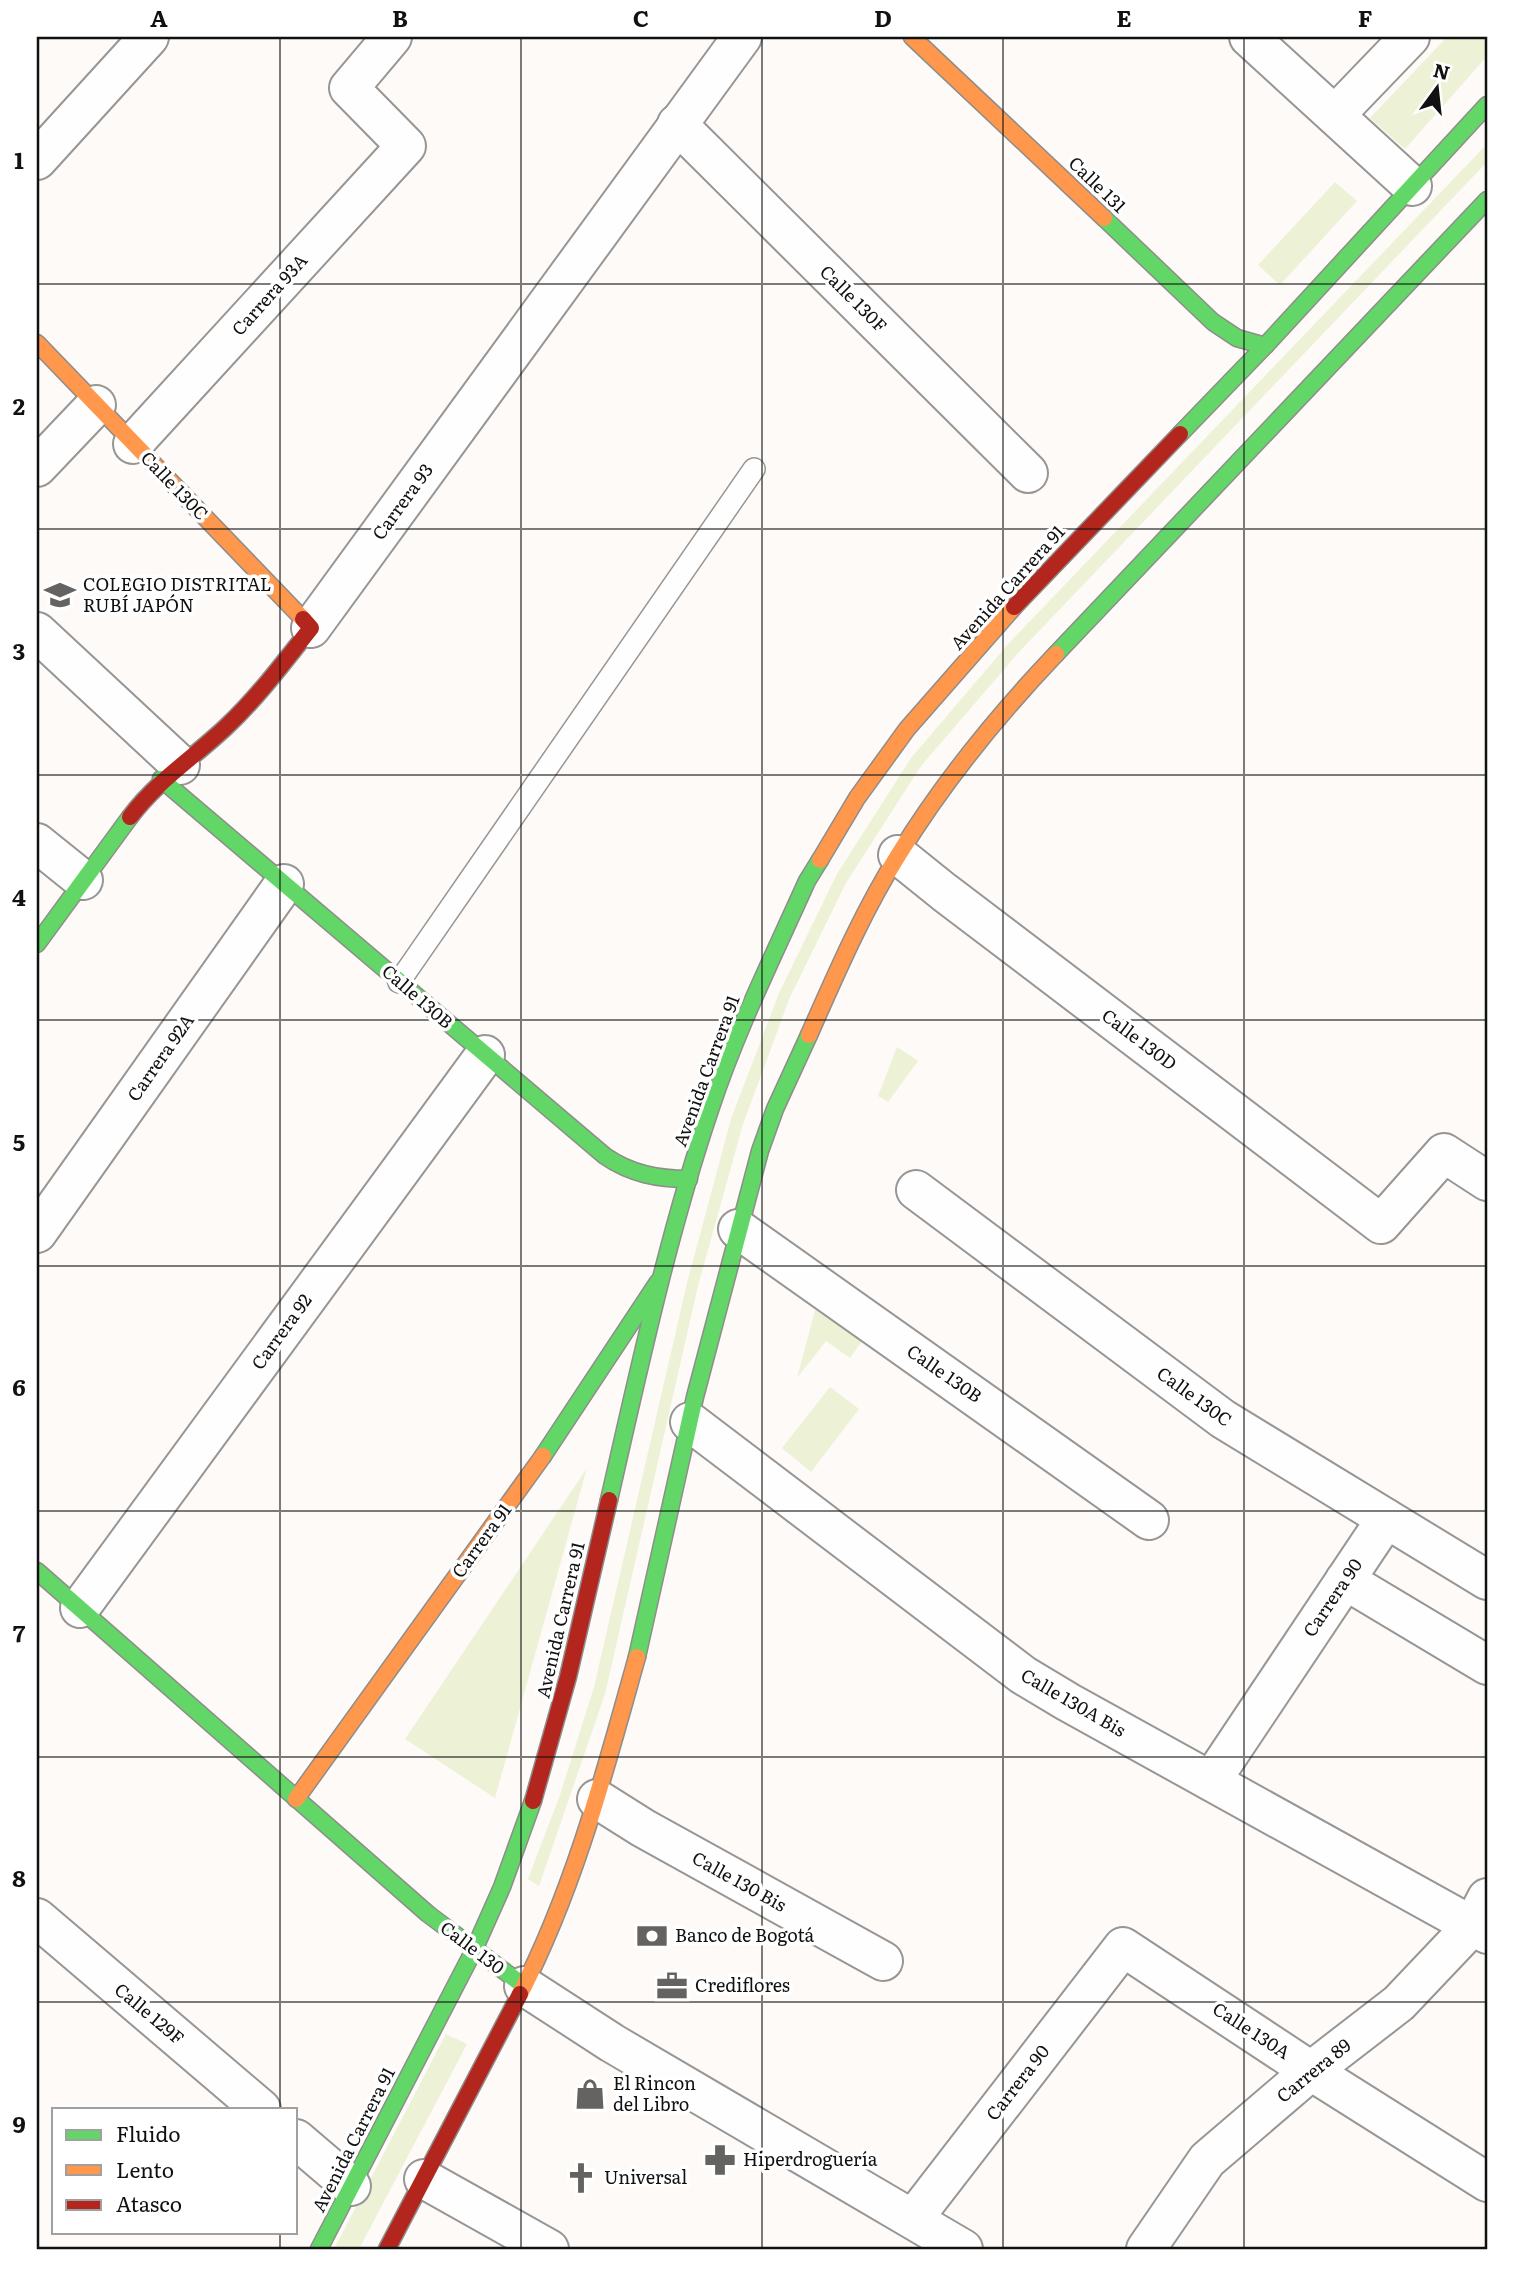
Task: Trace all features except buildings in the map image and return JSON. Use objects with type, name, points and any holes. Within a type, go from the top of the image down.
[{"type":"main road","name":"Calle 131","points":[[912,37],[1213,322],[1237,338],[1265,346]]},
{"type":"main road","name":"Avenida Carrera 91","points":[[319,2249],[474,1951],[502,1887],[550,1746],[660,1278],[689,1179],[735,1042],[807,881],[857,798],[908,729],[1038,580],[1265,346],[1487,105]]},
{"type":"main road","points":[[387,2249],[524,1986],[571,1878],[597,1799],[643,1633],[690,1422],[760,1151],[791,1073],[852,939],[898,855],[958,766],[1027,683],[1487,200]]},
{"type":"main road","name":"Calle 130C","points":[[37,343],[311,628]]},
{"type":"main road","name":"Carrera 93","points":[[37,944],[144,798],[171,772],[204,747],[246,706],[311,628]]},
{"type":"main road","name":"Calle 130B","points":[[171,772],[284,884],[616,1164],[647,1177],[689,1179]]},
{"type":"main road","name":"Carrera 91","points":[[296,1799],[551,1445],[660,1278]]},
{"type":"main road","name":"Calle 130","points":[[40,1578],[80,1608],[438,1922],[524,1986]]},
{"type":"street","points":[[37,160],[149,37]]},
{"type":"street","name":"Carrera 93A","points":[[133,444],[406,146],[349,88],[392,37]]},
{"type":"street","name":"Carrera 93","points":[[311,628],[742,37]]},
{"type":"street","points":[[1249,37],[1412,186]]},
{"type":"street","points":[[1335,115],[1409,37]]},
{"type":"street","name":"Calle 130F","points":[[677,124],[1028,473]]},
{"type":"street","points":[[37,467],[96,405]]},
{"type":"street","name":"Calle 130B","points":[[37,632],[171,772]]},
{"type":"street","points":[[37,843],[83,880]]},
{"type":"street","name":"Calle 130D","points":[[898,855],[1381,1224],[1444,1153],[1487,1181]]},
{"type":"street","name":"Carrera 92A","points":[[37,1233],[284,884]]},
{"type":"street","name":"Carrera 92","points":[[80,1608],[485,1055]]},
{"type":"street","name":"Calle 130C","points":[[916,1190],[1223,1419],[1487,1580]]},
{"type":"street","name":"Calle 130B","points":[[738,1229],[1149,1520]]},
{"type":"street","name":"Calle 130A Bis","points":[[690,1422],[1023,1675],[1211,1781],[1483,1919]]},
{"type":"street","name":"Carrera 90","points":[[1211,1781],[1386,1519]]},
{"type":"street","points":[[1345,1580],[1487,1665]]},
{"type":"street","name":"Calle 130 Bis","points":[[597,1799],[642,1828],[883,1961]]},
{"type":"street","name":"Calle 129F","points":[[37,1918],[260,2108]]},
{"type":"street","name":"Carrera 89","points":[[1146,2249],[1207,2160],[1311,2071],[1399,2003],[1483,1919]]},
{"type":"street","name":"Carrera 90","points":[[913,2219],[1123,1947]]},
{"type":"street","name":"Calle 130A","points":[[1123,1947],[1311,2071],[1487,2182]]},
{"type":"street","name":"Calle 130","points":[[524,1986],[612,2043],[963,2249]]},
{"type":"street","points":[[298,2141],[351,2186]]},
{"type":"street","points":[[424,2179],[549,2249]]},
{"type":"lane","points":[[399,982],[754,469]]},
{"type":"green space","points":[[1447,37],[1487,37],[1487,56],[1405,149],[1370,118]]},
{"type":"green space","points":[[1487,144],[1487,162],[1019,652],[921,766],[846,883],[790,997],[743,1124],[698,1286],[605,1694],[539,1886],[528,1879],[560,1795],[594,1687],[687,1283],[731,1119],[779,993],[837,874],[911,758],[1009,643]]},
{"type":"green space","points":[[1335,182],[1357,201],[1280,285],[1258,265]]},
{"type":"green space","points":[[897,1047],[918,1061],[888,1102],[878,1096]]},
{"type":"green space","points":[[817,1303],[864,1338],[850,1358],[826,1341],[797,1378]]},
{"type":"green space","points":[[830,1387],[859,1409],[811,1472],[782,1448]]},
{"type":"green space","points":[[587,1468],[495,1798],[405,1739]]},
{"type":"green space","points":[[446,2034],[467,2044],[359,2249],[334,2249]]},
{"type":"traffic: fast","points":[[1180,434],[1265,346],[1487,105]]},
{"type":"traffic: fast","points":[[1056,654],[1487,200]]},
{"type":"traffic: fast","points":[[1104,218],[1213,322],[1237,338],[1265,346]]},
{"type":"traffic: fast","points":[[161,779],[605,1156],[645,1174],[689,1179]]},
{"type":"traffic: fast","points":[[37,944],[130,817]]},
{"type":"traffic: fast","points":[[609,1500],[667,1255],[710,1110],[756,994],[807,881],[820,860]]},
{"type":"traffic: fast","points":[[637,1657],[695,1397],[760,1151],[775,1109],[809,1035]]},
{"type":"traffic: fast","points":[[543,1456],[658,1282]]},
{"type":"traffic: fast","points":[[37,1571],[428,1914],[524,1986]]},
{"type":"traffic: fast","points":[[319,2249],[474,1950],[502,1887],[533,1801]]},
{"type":"traffic: slow","points":[[912,37],[1104,218]]},
{"type":"traffic: slow","points":[[37,343],[303,619]]},
{"type":"traffic: slow","points":[[820,860],[857,798],[907,729],[1014,607]]},
{"type":"traffic: slow","points":[[809,1035],[862,920],[916,827],[972,750],[1056,654]]},
{"type":"traffic: slow","points":[[296,1799],[543,1456]]},
{"type":"traffic: slow","points":[[520,1994],[540,1953],[573,1870],[637,1657]]},
{"type":"traffic: jam","points":[[1014,607],[1180,434]]},
{"type":"traffic: jam","points":[[130,817],[152,792],[226,727],[259,692],[311,628],[303,619]]},
{"type":"traffic: jam","points":[[533,1801],[568,1677],[609,1500]]},
{"type":"traffic: jam","points":[[387,2249],[520,1994]]},
{"type":"place","name":"COLEGIO DISTRITAL RUBÍ JAPÓN","points":[[60,595]]},
{"type":"place","name":"Banco de Bogotá","points":[[652,1936]]},
{"type":"place","name":"Crediflores","points":[[672,1986]]},
{"type":"place","name":"El Rincon del Libro","points":[[590,2094]]},
{"type":"place","name":"Hiperdroguería","points":[[720,2160]]},
{"type":"place","name":"Universal","points":[[581,2178]]}]
